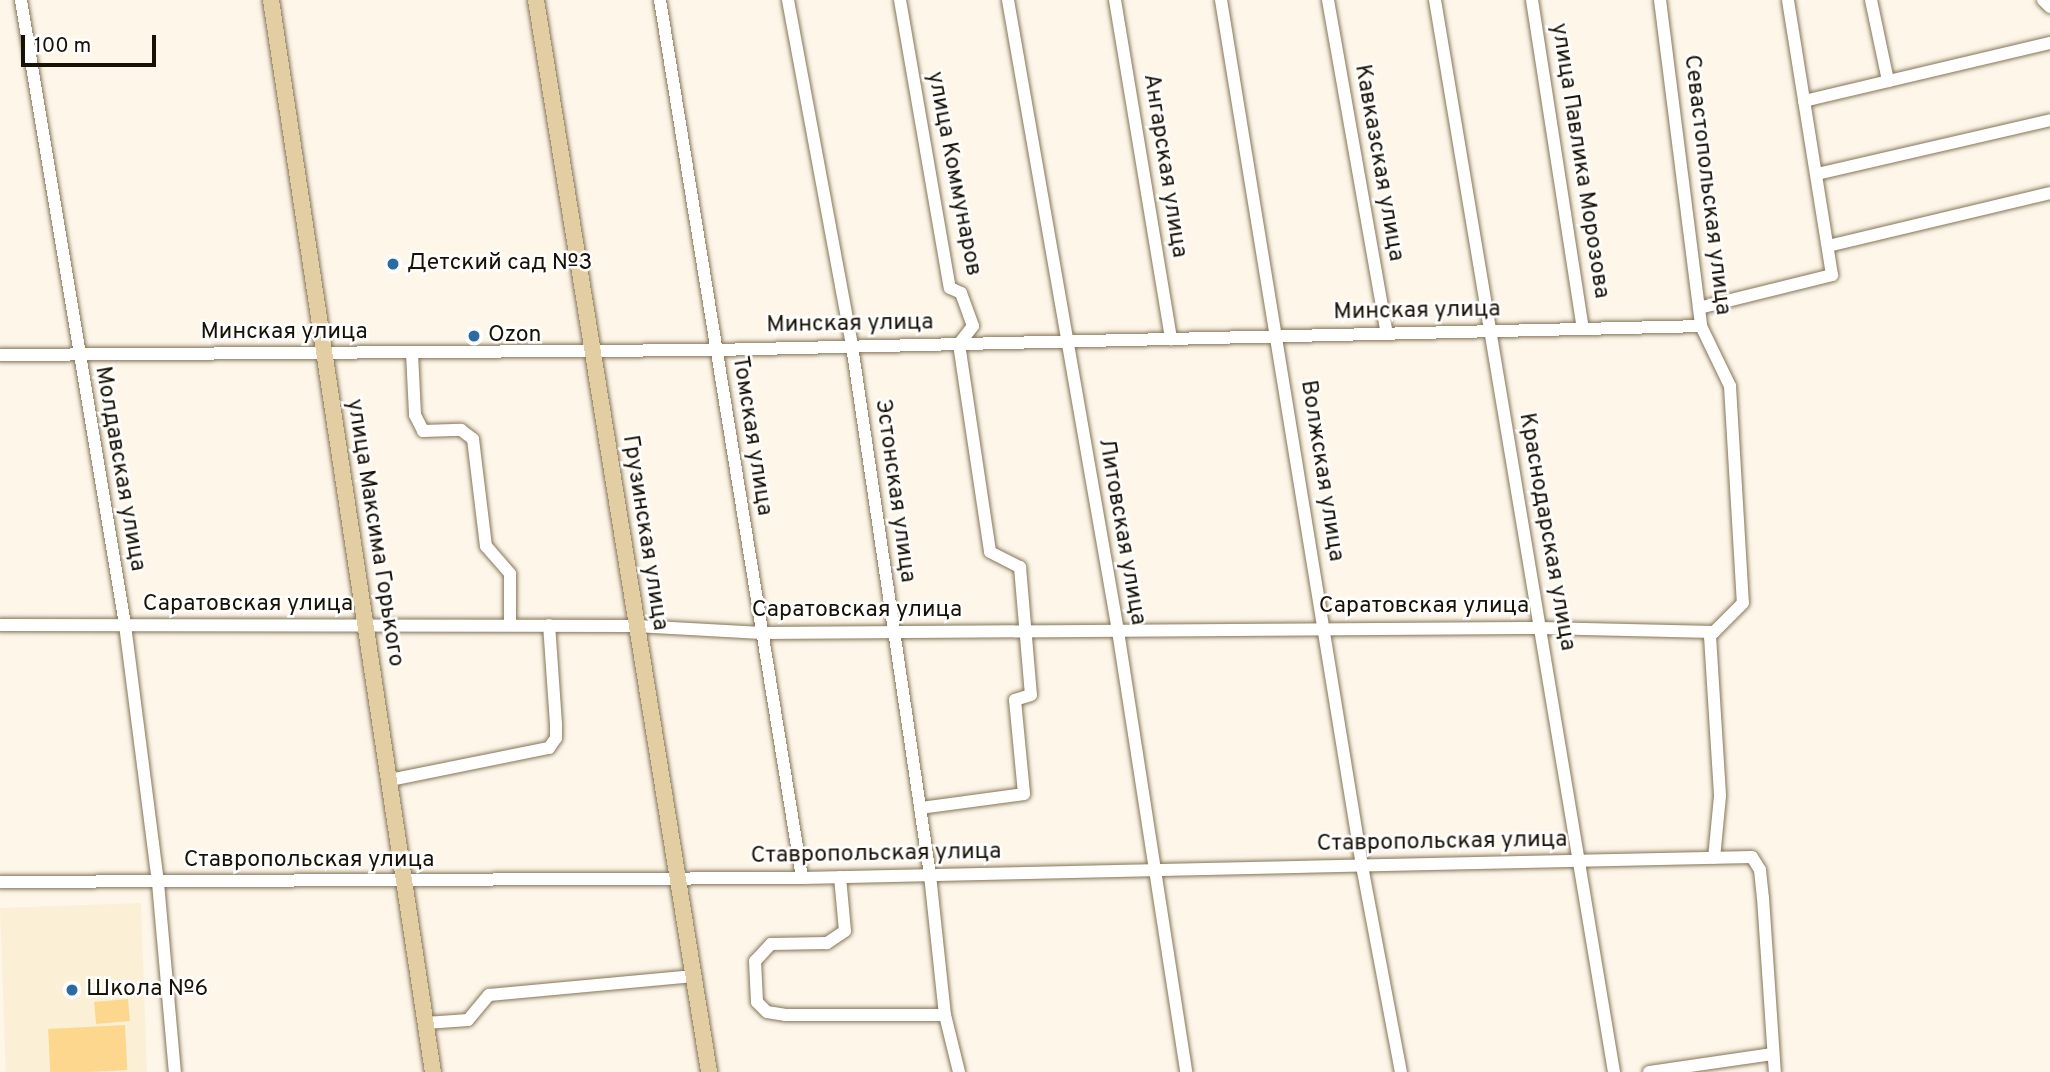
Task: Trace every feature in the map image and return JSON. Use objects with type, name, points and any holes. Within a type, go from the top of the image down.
[{"type":"main road","name":"улица Максима Горького","points":[[271,0],[433,1072]]},
{"type":"main road","name":"Грузинская улица","points":[[536,0],[709,1072]]},
{"type":"street","name":"Молдавская улица","points":[[21,0],[125,625],[158,883],[175,1072]]},
{"type":"street","name":"Томская улица","points":[[660,0],[802,878]]},
{"type":"street","name":"Эстонская улица","points":[[788,0],[852,346],[930,876],[945,1015],[959,1072]]},
{"type":"street","name":"улица Коммунаров","points":[[900,0],[950,288],[961,293],[973,326],[959,344],[990,552],[1020,566],[1023,631],[1031,695],[1015,700],[1024,794],[920,808]]},
{"type":"street","name":"Литовская улица","points":[[1008,0],[1065,341],[1118,631],[1186,1072]]},
{"type":"street","name":"Ангарская улица","points":[[1115,0],[1171,339]]},
{"type":"street","name":"Волжская улица","points":[[1221,0],[1278,336],[1362,866],[1401,1072]]},
{"type":"street","name":"Кавказская улица","points":[[1328,0],[1387,334]]},
{"type":"street","name":"Краснодарская улица","points":[[1435,0],[1614,1072]]},
{"type":"street","name":"улица Павлика Морозова","points":[[1532,0],[1583,329]]},
{"type":"street","name":"Севастопольская улица","points":[[1660,0],[1701,326],[1730,386],[1743,603],[1714,632]]},
{"type":"street","points":[[1699,308],[1832,275],[1788,0]]},
{"type":"street","points":[[1871,0],[1888,81]]},
{"type":"street","points":[[2043,0],[2050,7]]},
{"type":"street","points":[[1804,101],[2050,43]]},
{"type":"street","points":[[1817,174],[2050,120]]},
{"type":"street","points":[[1828,246],[2050,193]]},
{"type":"street","name":"Минская улица","points":[[0,355],[78,352],[323,355],[715,350],[1701,326]]},
{"type":"street","points":[[412,353],[415,415],[424,431],[461,430],[473,439],[486,546],[510,574],[510,625]]},
{"type":"street","name":"Саратовская улица","points":[[0,625],[549,625],[636,626],[762,633],[1541,628],[1714,632]]},
{"type":"street","points":[[390,780],[549,748],[556,738],[549,625]]},
{"type":"street","points":[[1714,632],[1710,636],[1720,796],[1714,858]]},
{"type":"street","name":"Ставропольская улица","points":[[0,882],[802,878],[1752,858],[1760,870],[1763,898],[1772,1054]]},
{"type":"street","points":[[840,877],[845,931],[827,943],[771,944],[755,961],[757,1002],[767,1012],[786,1015],[945,1015]]},
{"type":"street","points":[[426,1023],[468,1020],[489,995],[694,976]]},
{"type":"street","points":[[1649,1072],[1772,1054],[1775,1072]]},
{"type":"shaded area","name":"Школа №6","points":[[141,903],[147,1072],[6,1072],[0,908]]},
{"type":"shaded area","points":[[128,999],[130,1021],[96,1024],[94,1002]]},
{"type":"shaded area","points":[[125,1025],[127,1070],[50,1072],[48,1029]]},
{"type":"place","name":"Детский сад №3","points":[[393,264]]},
{"type":"place","name":"Ozon","points":[[474,336]]},
{"type":"place","name":"Школа №6","points":[[72,990]]}]
